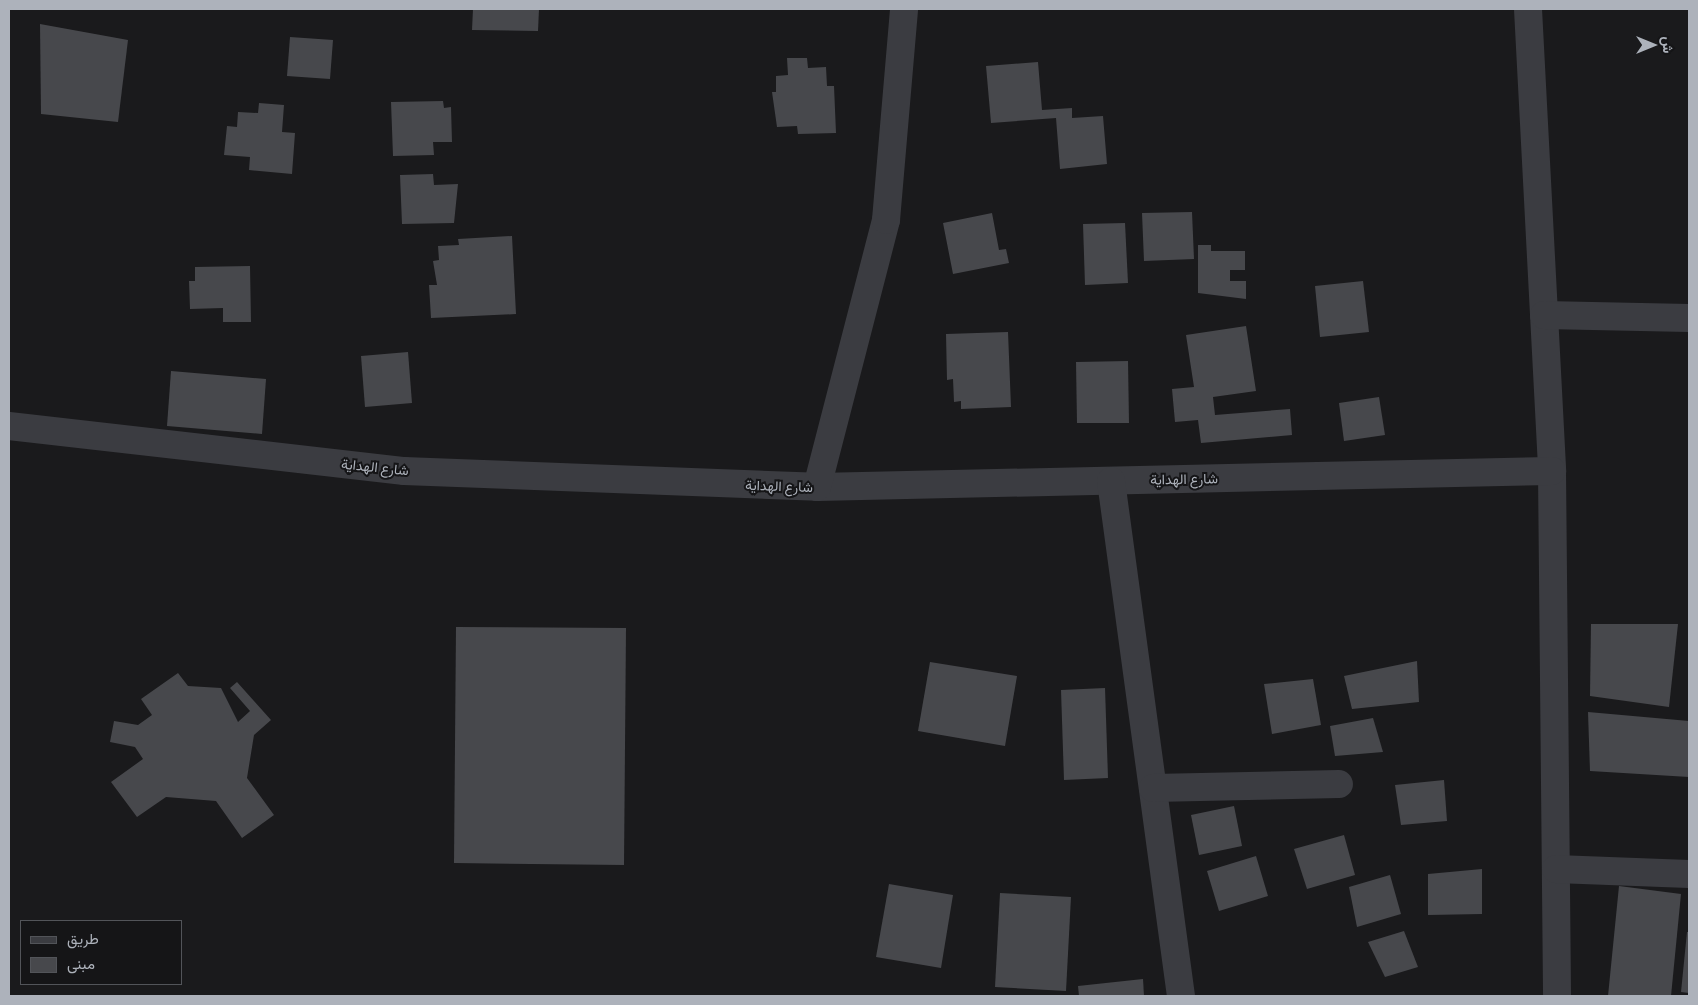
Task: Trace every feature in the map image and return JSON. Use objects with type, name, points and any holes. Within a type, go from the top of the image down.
[{"type":"street","points":[[817,488],[886,220],[904,9]]},
{"type":"street","points":[[1528,9],[1552,470],[1557,996]]},
{"type":"street","points":[[1544,315],[1689,318]]},
{"type":"street","name":"شارع الهداية","points":[[9,426],[404,471],[817,488],[1552,470]]},
{"type":"street","points":[[1111,481],[1181,996]]},
{"type":"street","points":[[1153,788],[1339,784]]},
{"type":"street","points":[[1556,868],[1689,874]]},
{"type":"building","points":[[473,9],[539,9],[538,31],[472,30]]},
{"type":"building","points":[[40,24],[128,40],[118,122],[41,114]]},
{"type":"building","points":[[290,37],[333,40],[330,79],[287,76]]},
{"type":"building","points":[[787,58],[807,58],[808,68],[826,67],[827,86],[834,86],[836,133],[798,134],[797,126],[777,127],[772,92],[776,92],[776,76],[788,75]]},
{"type":"building","points":[[1038,62],[1042,110],[1072,108],[1072,118],[1103,116],[1107,164],[1060,169],[1056,118],[991,123],[986,66]]},
{"type":"building","points":[[443,101],[444,108],[451,107],[452,142],[433,142],[434,155],[393,156],[391,102]]},
{"type":"building","points":[[259,103],[284,105],[282,132],[295,133],[292,174],[249,170],[250,157],[224,155],[227,126],[237,127],[238,112],[258,113]]},
{"type":"building","points":[[433,174],[434,185],[458,184],[454,223],[402,224],[400,175]]},
{"type":"building","points":[[1192,212],[1194,259],[1144,261],[1142,213]]},
{"type":"building","points":[[992,213],[999,250],[1006,249],[1009,263],[953,274],[943,223]]},
{"type":"building","points":[[1125,223],[1128,283],[1085,285],[1083,224]]},
{"type":"building","points":[[512,236],[516,314],[431,318],[429,285],[437,285],[433,261],[439,260],[438,246],[459,245],[458,239]]},
{"type":"building","points":[[1198,245],[1211,245],[1211,251],[1245,251],[1245,270],[1230,270],[1230,281],[1246,281],[1246,299],[1198,293]]},
{"type":"building","points":[[250,266],[251,322],[223,322],[223,308],[190,309],[189,281],[195,281],[195,267]]},
{"type":"building","points":[[1363,281],[1369,332],[1320,337],[1315,286]]},
{"type":"building","points":[[1246,326],[1256,391],[1213,397],[1215,415],[1290,409],[1292,435],[1201,443],[1198,420],[1175,422],[1172,389],[1194,387],[1186,335]]},
{"type":"building","points":[[1008,332],[1011,407],[961,409],[961,401],[954,402],[953,379],[947,380],[946,334]]},
{"type":"building","points":[[408,352],[412,403],[365,407],[361,356]]},
{"type":"building","points":[[1128,361],[1129,423],[1077,423],[1076,362]]},
{"type":"building","points":[[171,371],[266,379],[262,434],[167,426]]},
{"type":"building","points":[[1379,397],[1385,435],[1344,441],[1339,403]]},
{"type":"building","points":[[1591,624],[1678,624],[1669,707],[1590,696]]},
{"type":"building","points":[[456,627],[626,628],[624,865],[454,863]]},
{"type":"building","points":[[1417,661],[1419,702],[1352,709],[1344,676]]},
{"type":"building","points":[[930,662],[1017,676],[1005,746],[918,731]]},
{"type":"building","points":[[178,673],[188,686],[221,688],[238,722],[250,711],[230,688],[237,682],[271,720],[254,735],[247,778],[274,815],[242,838],[216,801],[166,797],[137,817],[111,782],[143,759],[135,747],[110,742],[114,721],[138,725],[152,715],[141,699]]},
{"type":"building","points":[[1313,679],[1321,725],[1272,734],[1264,684]]},
{"type":"building","points":[[1105,688],[1108,778],[1064,780],[1061,690]]},
{"type":"building","points":[[1588,712],[1689,721],[1689,777],[1590,771]]},
{"type":"building","points":[[1373,718],[1383,752],[1335,756],[1330,726]]},
{"type":"building","points":[[1444,780],[1447,821],[1401,825],[1395,785]]},
{"type":"building","points":[[1234,806],[1242,846],[1199,855],[1191,815]]},
{"type":"building","points":[[1344,835],[1355,875],[1307,889],[1294,849]]},
{"type":"building","points":[[1256,856],[1268,896],[1219,911],[1207,871]]},
{"type":"building","points":[[1482,869],[1482,914],[1428,915],[1428,874]]},
{"type":"building","points":[[1390,875],[1401,914],[1357,927],[1349,887]]},
{"type":"building","points":[[889,884],[953,895],[941,968],[876,957]]},
{"type":"building","points":[[1619,886],[1681,894],[1671,996],[1608,996]]},
{"type":"building","points":[[1000,893],[1071,897],[1066,991],[995,987]]},
{"type":"building","points":[[1404,931],[1418,967],[1385,977],[1368,942]]},
{"type":"building","points":[[1687,932],[1689,932],[1689,993],[1681,992]]},
{"type":"building","points":[[1143,979],[1144,996],[1079,996],[1078,986]]}]
